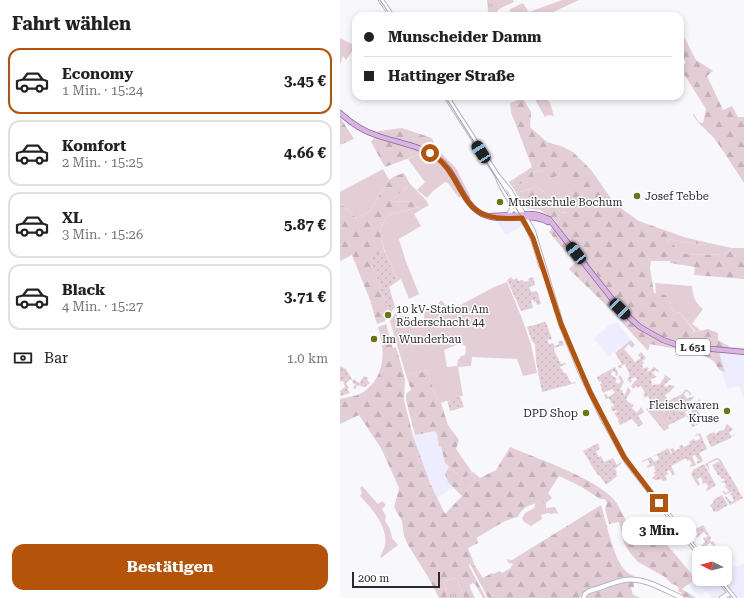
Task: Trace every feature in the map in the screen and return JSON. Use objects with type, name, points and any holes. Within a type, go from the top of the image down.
[{"type":"main road","name":"L 651","points":[[340,113],[353,124],[369,133],[419,149],[443,162],[466,199],[480,213],[498,218],[539,215],[546,217],[552,222],[620,309],[634,323],[645,331],[663,340],[681,346],[744,352]]},
{"type":"main road","name":"L 651","points":[[489,216],[508,214],[532,218],[546,221],[558,230]]},
{"type":"street","points":[[381,0],[389,12]]},
{"type":"street","points":[[449,100],[497,176],[510,191],[537,245],[558,316],[570,349],[616,444],[630,465],[693,546]]},
{"type":"street","points":[[497,176],[501,186],[522,216]]},
{"type":"street","points":[[508,214],[512,210],[511,201]]},
{"type":"street","points":[[584,598],[585,594],[589,591],[620,581],[629,580],[648,582],[682,598]]},
{"type":"street","points":[[724,586],[734,598]]},
{"type":"street","points":[[722,598],[730,593]]},
{"type":"shaded area","points":[[496,221],[519,221],[523,225],[506,235]]},
{"type":"shaded area","points":[[617,322],[631,340],[608,357],[594,338],[608,326]]},
{"type":"shaded area","points":[[719,352],[744,354],[744,399],[739,386],[727,389],[722,372],[725,372]]},
{"type":"shaded area","points":[[435,431],[439,446],[441,446],[445,463],[449,467],[445,474],[448,482],[455,489],[451,489],[437,498],[422,464],[413,435]]},
{"type":"shaded area","points":[[744,563],[744,598],[710,598],[711,597],[706,591],[702,595],[694,592],[689,585],[692,583],[692,586],[732,586],[732,568]]},
{"type":"green space","points":[[487,0],[513,0],[514,2],[499,9],[496,12],[488,11]]},
{"type":"green space","points":[[562,0],[579,0],[554,12],[529,12]]},
{"type":"green space","points":[[523,3],[529,12],[510,12],[510,9]]},
{"type":"green space","points":[[684,37],[696,60],[713,71],[707,76],[723,110],[732,106],[738,117],[744,117],[744,183],[714,138],[701,125],[693,115],[694,114],[699,122],[703,123],[706,109],[684,74],[684,64],[686,63],[684,59]]},
{"type":"green space","points":[[340,38],[352,44],[352,52],[346,60],[343,56],[340,65]]},
{"type":"green space","points":[[518,100],[524,100],[531,112],[530,127],[547,142],[573,152],[591,170],[615,204],[639,221],[684,237],[709,243],[704,245],[667,239],[668,244],[674,245],[678,251],[686,254],[724,255],[732,248],[744,248],[744,279],[694,275],[695,267],[670,263],[670,261],[651,261],[650,268],[654,293],[666,295],[673,306],[671,307],[675,314],[679,312],[695,332],[708,329],[718,333],[718,340],[730,347],[744,348],[744,351],[720,348],[719,352],[725,372],[720,370],[712,360],[698,354],[650,344],[648,351],[610,309],[569,269],[575,263],[549,232],[556,221],[540,210],[525,208],[516,193],[537,187],[543,191],[560,212],[567,213],[558,193],[570,185],[559,174],[550,180],[544,170],[532,172],[535,180],[512,186],[509,182],[532,167],[511,112],[510,103]]},
{"type":"green space","points":[[535,100],[547,100],[550,103],[554,116],[548,115],[545,117]]},
{"type":"green space","points":[[340,117],[354,139],[340,145]]},
{"type":"green space","points":[[402,128],[432,138],[429,145],[423,147],[418,155],[385,167],[371,142],[379,131]]},
{"type":"green space","points":[[432,138],[437,149],[456,168],[471,198],[465,202],[462,196],[459,198],[448,183],[445,182],[433,191],[427,198],[417,190],[425,182],[408,159],[418,155],[423,147],[429,145]]},
{"type":"green space","points":[[383,169],[389,180],[369,212],[356,218],[340,203],[340,192]]},
{"type":"green space","points":[[544,170],[559,174],[571,185],[568,213],[560,212],[543,191],[537,187],[516,193],[512,186],[534,180],[532,172]]},
{"type":"green space","points":[[404,173],[410,184],[391,201],[414,202],[419,204],[419,207],[388,215],[380,229],[384,250],[374,256],[370,262],[390,314],[385,321],[377,324],[370,300],[352,255],[340,261],[340,203],[356,218],[369,212],[389,180]]},
{"type":"green space","points":[[410,184],[429,205],[414,214],[421,226],[399,239],[419,294],[409,299],[401,279],[398,281],[384,249],[380,229],[388,215],[419,207],[414,202],[391,201]]},
{"type":"green space","points":[[667,239],[704,245],[709,243],[732,248],[724,255],[686,254],[678,251],[668,244]]},
{"type":"green space","points":[[384,250],[398,281],[389,287],[395,307],[390,314],[370,262],[373,256]]},
{"type":"green space","points":[[511,277],[513,280],[517,278],[519,281],[522,280],[525,282],[529,281],[528,279],[533,277],[535,285],[529,287],[531,292],[537,291],[541,304],[537,305],[536,302],[531,300],[533,308],[521,311],[507,280]]},
{"type":"green space","points":[[507,282],[531,344],[537,373],[523,376],[517,359],[472,357],[471,366],[458,367],[463,396],[441,403],[435,394],[427,370],[406,375],[390,321],[396,312],[397,316],[410,317],[413,326],[423,323],[425,311],[436,307],[441,300],[448,307],[455,308],[494,287]],"holes":[[[461,343],[466,347],[465,355],[461,356],[458,360],[457,366],[447,367],[444,350]]]},
{"type":"green space","points":[[655,283],[692,286],[695,299],[703,309],[692,324],[700,330],[696,332],[679,312],[675,314],[671,307],[673,306],[666,295],[656,294]]},
{"type":"green space","points":[[546,322],[552,339],[547,340],[549,344],[553,343],[555,346],[559,344],[558,341],[562,341],[564,345],[554,348],[554,350],[561,364],[566,364],[560,367],[561,369],[564,373],[566,373],[571,383],[576,383],[542,392],[536,361],[535,344],[532,341],[527,327]]},
{"type":"green space","points":[[386,324],[393,348],[396,347],[405,379],[404,400],[413,436],[430,483],[445,514],[462,496],[448,482],[445,474],[449,475],[465,492],[477,481],[473,472],[480,478],[496,470],[510,447],[567,470],[596,485],[608,494],[616,502],[628,524],[623,528],[625,535],[646,520],[692,574],[692,582],[682,589],[696,598],[689,598],[681,595],[682,593],[678,591],[679,588],[676,585],[672,584],[665,577],[638,562],[624,543],[619,522],[609,524],[605,509],[607,503],[605,499],[600,499],[580,486],[559,476],[548,493],[552,498],[546,503],[533,504],[526,507],[518,517],[505,521],[478,537],[478,543],[468,548],[475,566],[483,578],[492,573],[493,574],[500,571],[502,573],[511,568],[513,565],[512,563],[510,564],[506,559],[512,560],[601,505],[618,559],[622,566],[634,576],[634,578],[587,590],[579,598],[488,598],[470,564],[469,566],[486,598],[483,598],[473,583],[470,585],[470,588],[475,598],[464,598],[457,578],[444,580],[447,598],[439,598],[404,536],[402,521],[394,507],[399,488],[381,448],[359,415],[340,424],[340,399],[361,394],[373,384],[380,369],[383,352],[378,327]]},
{"type":"green space","points":[[631,340],[635,345],[632,348],[629,344],[624,349],[635,362],[641,358],[638,355],[641,352],[646,358],[642,361],[644,363],[642,365],[642,369],[647,367],[649,369],[647,370],[648,372],[654,367],[659,370],[658,372],[655,370],[652,373],[657,377],[651,379],[652,385],[660,384],[665,376],[664,374],[671,379],[664,385],[666,387],[669,385],[675,386],[665,395],[668,401],[682,394],[686,389],[692,394],[689,395],[686,391],[684,395],[687,398],[685,399],[695,396],[691,401],[693,403],[695,401],[697,402],[699,399],[701,401],[691,404],[686,408],[688,410],[685,412],[687,416],[671,424],[659,401],[650,406],[649,405],[652,403],[648,396],[645,398],[643,395],[645,393],[641,386],[638,388],[637,386],[633,389],[631,386],[637,379],[635,377],[630,379],[632,381],[630,383],[627,379],[630,376],[625,364],[621,366],[622,368],[619,368],[618,366],[622,364],[615,353]]},
{"type":"green space","points":[[340,366],[346,369],[353,381],[355,378],[355,380],[359,383],[364,376],[368,378],[367,380],[370,383],[365,387],[357,385],[355,390],[353,387],[356,384],[354,384],[351,379],[346,383],[349,388],[347,389],[350,393],[341,396],[340,391],[345,387],[343,381],[340,382]]},
{"type":"green space","points":[[615,367],[618,372],[617,376],[613,371],[610,374],[617,379],[615,382],[619,384],[621,381],[618,378],[620,375],[624,382],[620,389],[623,391],[622,392],[625,395],[628,387],[631,391],[626,399],[634,405],[632,408],[637,413],[641,407],[644,412],[638,416],[643,424],[639,427],[632,419],[620,425],[619,420],[614,413],[617,412],[616,410],[612,412],[611,407],[614,406],[613,403],[612,404],[609,398],[606,399],[604,395],[606,394],[608,397],[615,393],[612,389],[603,393],[600,384],[602,383],[601,381],[599,382],[597,377]]},
{"type":"green space","points":[[427,370],[435,394],[441,403],[448,425],[459,440],[456,449],[472,472],[466,476],[472,483],[465,484],[463,488],[460,487],[462,478],[445,463],[441,446],[439,447],[437,434],[435,431],[415,435],[406,400],[406,394],[411,390],[406,375]]},
{"type":"green space","points":[[460,396],[464,407],[450,411],[447,400]]},
{"type":"green space","points":[[659,401],[671,424],[668,425],[669,428],[664,431],[646,409]]},
{"type":"green space","points":[[702,402],[707,406],[698,411],[701,416],[695,419],[698,424],[696,425],[694,423],[695,426],[692,427],[687,416],[693,414],[691,411],[693,408],[694,410],[697,410],[703,407],[700,403]]},
{"type":"green space","points":[[727,424],[733,429],[729,433],[732,436],[738,432],[729,439],[711,447],[706,436],[714,432],[715,434],[721,430],[724,430]]},
{"type":"green space","points":[[700,433],[707,449],[699,453],[703,461],[698,464],[696,462],[699,461],[695,455],[692,456],[696,465],[690,467],[692,464],[690,460],[687,461],[686,458],[671,466],[675,474],[671,476],[672,474],[669,470],[667,471],[668,474],[665,476],[667,480],[663,481],[661,479],[656,480],[652,478],[656,474],[653,473],[656,471],[654,469],[654,465],[648,468],[647,466],[650,464],[648,460],[642,461],[651,457],[654,462],[659,459],[657,455],[652,457],[668,448],[671,454],[670,449],[673,448],[675,451],[680,448],[679,446],[682,445],[683,447],[690,444],[689,442],[694,439],[695,441],[700,439],[698,435],[695,435]]},
{"type":"green space","points":[[598,443],[600,449],[596,451],[604,462],[613,458],[617,465],[621,462],[622,463],[615,469],[617,476],[606,485],[597,474],[583,451]]},
{"type":"green space","points":[[716,458],[720,459],[743,498],[730,505],[725,497],[726,496],[731,502],[734,500],[730,494],[732,492],[725,495],[722,491],[726,493],[729,491],[725,487],[726,485],[724,482],[721,482],[725,480],[718,475],[712,465],[718,462],[720,463],[716,460],[708,464],[710,472],[705,464]]},
{"type":"green space","points":[[704,464],[716,485],[707,491],[706,489],[708,487],[706,483],[703,484],[700,477],[697,479],[700,484],[698,486],[691,475],[693,470]]},
{"type":"green space","points":[[449,467],[462,478],[460,487],[468,480],[466,475],[473,472],[477,481],[465,492],[445,474]]},
{"type":"green space","points":[[362,486],[378,504],[382,501],[386,505],[382,509],[386,516],[385,521],[390,529],[392,538],[398,545],[381,558],[380,557],[385,545],[384,531],[378,518],[360,496],[362,493],[360,488]]},
{"type":"green space","points":[[722,495],[728,505],[717,512],[714,512],[710,505],[714,502],[713,500]]},
{"type":"green space","points":[[536,503],[546,503],[546,508],[555,507],[558,513],[541,515],[542,519],[531,526],[523,521],[522,518],[525,513],[536,507],[534,507]]},
{"type":"green space","points":[[703,525],[711,538],[711,542],[713,541],[716,546],[710,543],[706,546],[701,546],[705,542],[703,538],[708,536],[704,532],[697,538],[696,536],[698,534],[696,529]]},
{"type":"green space","points":[[457,578],[464,598],[447,598],[444,580]]},
{"type":"green space","points":[[630,581],[634,582],[634,587],[631,587],[633,595],[641,598],[585,598],[587,594]]},
{"type":"tram line","points":[[380,0],[388,12]]},
{"type":"tram line","points":[[448,100],[531,232],[567,341],[592,398],[619,450],[630,467],[693,546]]},
{"type":"tram line","points":[[724,586],[733,598]]},
{"type":"place","name":"Josef Tebbe","points":[[637,196]]},
{"type":"place","name":"Musikschule Bochum","points":[[500,202]]},
{"type":"place","name":"10 kV-Station Am Röderschacht 44","points":[[388,315]]},
{"type":"place","name":"Im Wunderbau","points":[[374,339]]},
{"type":"place","name":"Fleischwaren Kruse","points":[[727,411]]},
{"type":"place","name":"DPD Shop","points":[[586,413]]},
{"type":"route","points":[[430,153],[443,162],[466,199],[480,213],[504,219],[522,218],[533,238],[541,266],[543,268],[570,349],[602,417],[624,457],[659,503]]}]
